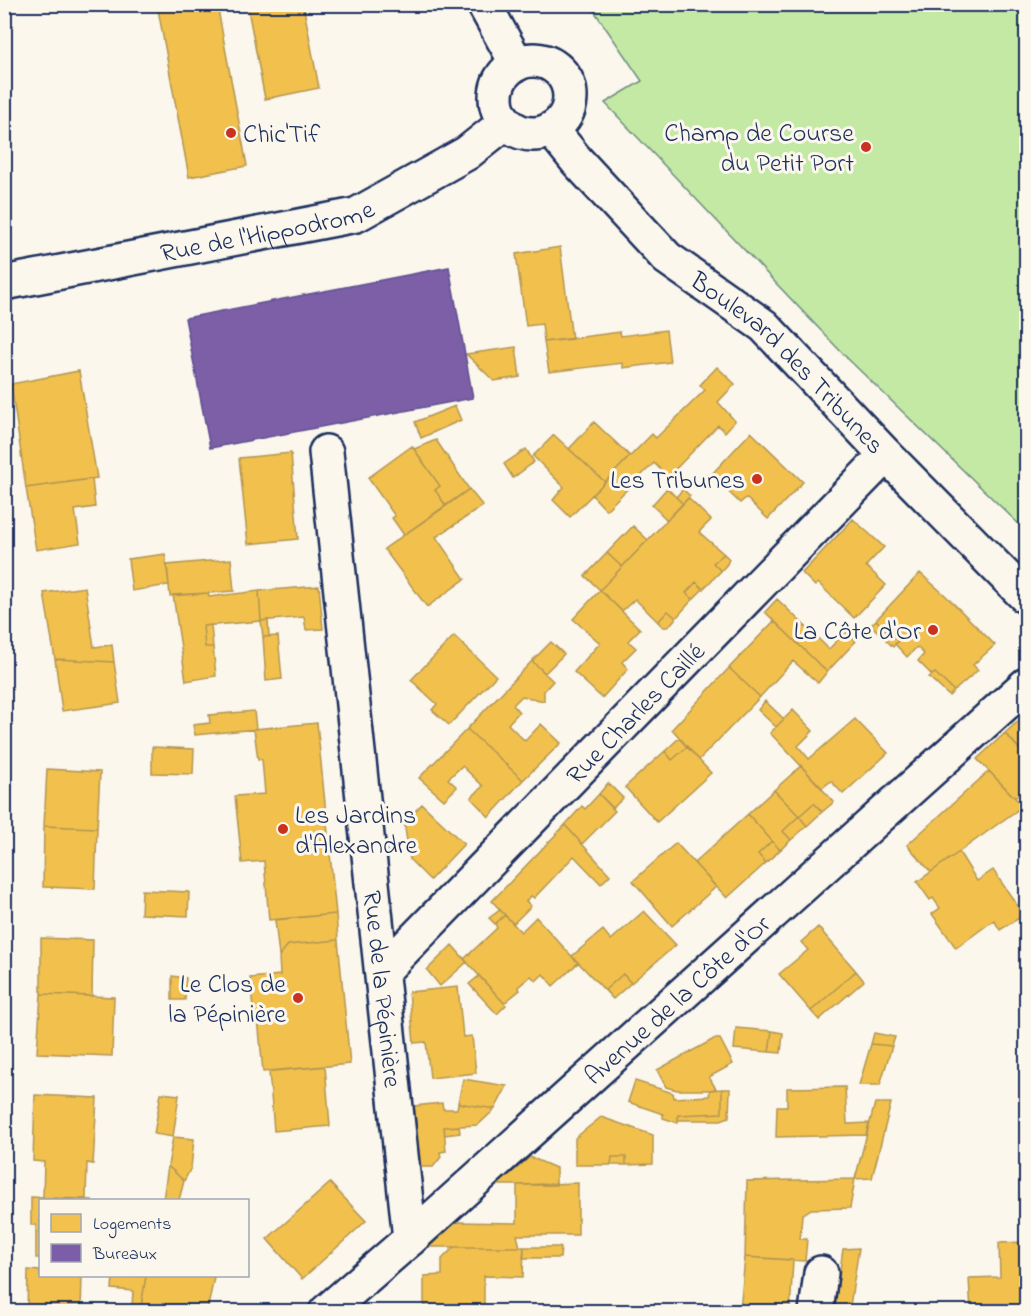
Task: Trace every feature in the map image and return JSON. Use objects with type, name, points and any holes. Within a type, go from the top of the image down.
[{"type":"street","points":[[484,4],[517,64]]},
{"type":"street","points":[[529,61],[542,62],[553,66],[563,75],[570,98],[568,111],[551,129],[540,133],[527,133],[506,122],[500,113],[496,101],[497,90],[508,70],[517,64],[529,61]]},
{"type":"street","name":"Rue de l'Hippodrome","points":[[4,283],[356,215],[467,153],[506,122]]},
{"type":"street","name":"Boulevard des Tribunes","points":[[551,129],[577,161],[667,258],[764,326],[886,455],[1026,597]]},
{"type":"street","name":"Rue de la Pépinière","points":[[326,452],[410,1239]]},
{"type":"street","name":"Rue Charles Caillé","points":[[382,972],[886,455]]},
{"type":"street","name":"Avenue de la Côte d'Or","points":[[326,1311],[410,1239],[1026,685]]},
{"type":"street","points":[[816,1311],[821,1273]]},
{"type":"green space","name":"Champ de Course du Petit Port","points":[[590,5],[1026,5],[1026,531],[846,357],[605,103],[642,81]]},
{"type":"building: Logements","points":[[157,4],[217,4],[247,166],[189,177]]},
{"type":"building: Logements","points":[[247,4],[303,4],[319,88],[265,99]]},
{"type":"building: Logements","points":[[560,247],[572,339],[544,342],[542,324],[526,326],[516,254]]},
{"type":"building: Logements","points":[[666,330],[670,362],[623,368],[623,363],[549,372],[544,342],[620,332],[621,336]]},
{"type":"building: Logements","points":[[516,347],[520,377],[494,381],[466,354]]},
{"type":"building: Logements","points":[[717,367],[735,384],[718,402],[735,421],[725,432],[718,425],[668,477],[654,463],[606,510],[592,495],[652,434],[656,438],[705,390],[700,385]]},
{"type":"building: Logements","points":[[79,371],[97,478],[26,488],[11,384]]},
{"type":"building: Logements","points":[[455,406],[461,420],[421,438],[415,422]]},
{"type":"building: Logements","points":[[594,422],[630,456],[605,482],[569,449]]},
{"type":"building: Logements","name":"Les Tribunes","points":[[751,432],[803,482],[768,519],[746,498],[740,503],[711,475]]},
{"type":"building: Logements","points":[[554,435],[605,482],[570,517],[553,500],[564,487],[533,456]]},
{"type":"building: Logements","points":[[436,440],[469,489],[446,506],[435,490],[440,486],[414,449]]},
{"type":"building: Logements","points":[[412,446],[440,486],[435,490],[446,506],[404,535],[392,518],[395,516],[368,478]]},
{"type":"building: Logements","points":[[526,449],[534,462],[513,478],[504,464]]},
{"type":"building: Logements","points":[[291,453],[298,539],[248,544],[239,458]]},
{"type":"building: Logements","points":[[92,479],[95,507],[75,510],[80,543],[36,550],[26,488]]},
{"type":"building: Logements","points":[[667,488],[683,504],[667,520],[652,505]]},
{"type":"building: Logements","points":[[469,489],[483,506],[436,537],[465,579],[427,607],[384,549]]},
{"type":"building: Logements","points":[[683,489],[690,496],[683,504],[676,497]]},
{"type":"building: Logements","points":[[688,498],[711,520],[699,532],[724,554],[713,563],[721,571],[703,589],[696,582],[686,593],[693,599],[676,618],[668,611],[658,622],[635,599],[622,611],[600,590]]},
{"type":"building: Logements","points":[[853,519],[884,547],[866,566],[886,585],[854,618],[818,583],[815,586],[802,573]]},
{"type":"building: Logements","points":[[633,526],[648,540],[622,567],[607,553]]},
{"type":"building: Logements","points":[[607,553],[622,567],[600,590],[585,576]]},
{"type":"building: Logements","points":[[165,554],[169,585],[132,591],[128,559]]},
{"type":"building: Logements","points":[[724,554],[729,559],[721,571],[713,563]]},
{"type":"building: Logements","points":[[231,559],[234,591],[170,596],[167,565]]},
{"type":"building: Logements","name":"La Côte d'Or","points":[[920,573],[995,645],[973,665],[978,670],[954,691],[918,661],[924,654],[917,647],[907,657],[895,644],[898,641],[876,620]]},
{"type":"building: Logements","points":[[696,582],[703,589],[693,599],[686,593]]},
{"type":"building: Logements","points":[[319,586],[323,629],[306,630],[304,617],[261,621],[259,591]]},
{"type":"building: Logements","points":[[85,587],[94,647],[112,645],[114,662],[55,659],[44,593]]},
{"type":"building: Logements","points":[[600,590],[640,629],[628,641],[636,648],[622,662],[628,669],[602,698],[574,672],[600,643],[573,619]]},
{"type":"building: Logements","points":[[259,591],[261,621],[203,626],[205,647],[213,647],[216,676],[186,681],[173,595],[208,593],[209,597]]},
{"type":"building: Logements","points":[[777,599],[829,649],[846,631],[856,641],[827,672],[765,612]]},
{"type":"building: Logements","points":[[668,611],[676,618],[668,627],[663,627],[658,622]]},
{"type":"building: Logements","points":[[268,620],[269,637],[263,637],[261,621]]},
{"type":"building: Logements","points":[[876,620],[898,641],[893,647],[871,625]]},
{"type":"building: Logements","points":[[774,621],[827,672],[818,683],[793,661],[760,697],[729,668]]},
{"type":"building: Logements","points":[[211,625],[213,647],[205,647],[203,626]]},
{"type":"building: Logements","points":[[278,636],[282,679],[266,681],[263,637]]},
{"type":"building: Logements","points":[[454,636],[496,676],[449,725],[432,710],[437,704],[411,680]]},
{"type":"building: Logements","points":[[551,642],[564,654],[545,673],[532,661]]},
{"type":"building: Logements","points":[[55,659],[114,662],[120,703],[62,711]]},
{"type":"building: Logements","points":[[532,661],[553,681],[544,691],[544,701],[522,696],[513,705],[519,712],[508,724],[525,741],[541,724],[561,743],[523,780],[467,729]]},
{"type":"building: Logements","points":[[729,668],[760,697],[699,760],[672,729]]},
{"type":"building: Logements","points":[[935,673],[954,691],[949,696],[929,677]]},
{"type":"building: Logements","points":[[765,701],[784,719],[776,727],[758,710]]},
{"type":"building: Logements","points":[[793,710],[813,731],[798,746],[809,759],[855,719],[888,753],[843,794],[831,781],[822,788],[770,733]]},
{"type":"building: Logements","points":[[254,711],[256,729],[195,735],[193,725],[210,723],[209,715]]},
{"type":"building: Logements","points":[[1026,714],[1026,748],[1021,751],[1005,733]]},
{"type":"building: Logements","name":"Les Jardins d'Alexandre","points":[[317,723],[336,914],[269,920],[264,861],[242,863],[235,796],[265,794],[262,759],[258,760],[254,729]]},
{"type":"building: Logements","points":[[467,729],[523,780],[489,817],[471,798],[483,786],[462,766],[448,779],[457,787],[444,800],[419,778]]},
{"type":"building: Logements","points":[[1005,733],[1026,756],[1026,786],[1015,798],[977,759]]},
{"type":"building: Logements","points":[[679,738],[687,747],[672,760],[665,751]]},
{"type":"building: Logements","points":[[152,747],[194,749],[193,774],[152,773]]},
{"type":"building: Logements","points":[[687,747],[711,773],[657,822],[625,787],[665,751],[672,760]]},
{"type":"building: Logements","points":[[801,766],[834,802],[822,812],[814,803],[799,816],[774,790]]},
{"type":"building: Logements","points":[[47,769],[100,772],[97,828],[44,826]]},
{"type":"building: Logements","points":[[989,771],[1023,806],[931,872],[907,845]]},
{"type":"building: Logements","points":[[608,783],[623,798],[613,808],[599,794]]},
{"type":"building: Logements","points":[[774,790],[799,816],[783,831],[791,840],[780,850],[748,814]]},
{"type":"building: Logements","points":[[599,794],[615,811],[582,844],[565,825],[582,806],[585,809]]},
{"type":"building: Logements","points":[[814,803],[822,812],[807,826],[799,816]]},
{"type":"building: Logements","points":[[422,804],[464,844],[430,880],[410,860],[404,822]]},
{"type":"building: Logements","points":[[748,814],[772,841],[758,854],[766,863],[727,898],[694,863]]},
{"type":"building: Logements","points":[[799,816],[807,826],[791,840],[783,831]]},
{"type":"building: Logements","points":[[565,825],[610,875],[601,884],[574,856],[534,898],[531,896],[526,901],[531,906],[513,924],[492,901]]},
{"type":"building: Logements","points":[[44,826],[97,828],[95,889],[43,887]]},
{"type":"building: Logements","points":[[772,841],[780,850],[766,863],[758,854]]},
{"type":"building: Logements","points":[[676,843],[716,887],[672,926],[633,881]]},
{"type":"building: Logements","points":[[959,852],[977,881],[993,870],[1024,915],[1000,930],[994,920],[956,948],[932,914],[940,908],[933,898],[930,900],[917,882]]},
{"type":"building: Logements","points":[[142,890],[189,892],[188,916],[141,914]]},
{"type":"building: Logements","points":[[500,910],[505,915],[495,924],[489,918]]},
{"type":"building: Logements","points":[[644,911],[676,945],[631,983],[623,974],[605,990],[613,999],[572,956],[603,930],[611,940]]},
{"type":"building: Logements","points":[[336,914],[338,940],[288,945],[279,956],[275,920]]},
{"type":"building: Logements","points":[[505,915],[521,932],[536,917],[578,963],[553,986],[543,974],[536,981],[531,976],[518,987],[520,990],[504,1003],[464,959],[497,928],[495,924]]},
{"type":"building: Logements","points":[[818,927],[856,971],[811,1011],[779,974],[808,950],[801,942]]},
{"type":"building: Logements","points":[[41,938],[93,940],[92,996],[41,994]]},
{"type":"building: Logements","name":"Le Clos de la Pépinière","points":[[338,940],[350,1064],[263,1072],[258,1018],[254,1019],[250,978],[280,975],[279,956],[288,945]]},
{"type":"building: Logements","points":[[452,945],[467,962],[440,986],[427,970]]},
{"type":"building: Logements","points":[[856,971],[864,981],[819,1020],[811,1011]]},
{"type":"building: Logements","points":[[623,974],[631,983],[613,999],[605,990]]},
{"type":"building: Logements","points":[[172,976],[186,978],[185,1000],[172,1000]]},
{"type":"building: Logements","points":[[479,976],[506,1005],[497,1014],[469,984]]},
{"type":"building: Logements","points":[[458,987],[463,1037],[472,1036],[476,1073],[430,1078],[426,1042],[414,1043],[409,992]]},
{"type":"building: Logements","points":[[41,994],[114,997],[112,1056],[37,1053]]},
{"type":"building: Logements","points":[[736,1028],[772,1031],[769,1052],[734,1049]]},
{"type":"building: Logements","points":[[772,1031],[783,1033],[781,1053],[769,1052]]},
{"type":"building: Logements","points":[[874,1033],[895,1037],[892,1046],[871,1044]]},
{"type":"building: Logements","points":[[714,1039],[720,1039],[733,1064],[709,1077],[716,1089],[677,1090],[666,1087],[657,1070]]},
{"type":"building: Logements","points":[[871,1044],[892,1046],[880,1085],[859,1085]]},
{"type":"building: Logements","points":[[325,1066],[330,1126],[274,1131],[269,1071]]},
{"type":"building: Logements","points":[[463,1079],[507,1086],[495,1109],[458,1103]]},
{"type":"building: Logements","points":[[635,1081],[673,1093],[674,1098],[709,1096],[710,1090],[722,1089],[722,1113],[678,1115],[678,1123],[663,1118],[663,1114],[628,1102]]},
{"type":"building: Logements","points":[[845,1087],[847,1124],[869,1123],[866,1135],[776,1137],[777,1106],[787,1106],[787,1088]]},
{"type":"building: Logements","points":[[722,1089],[730,1089],[729,1117],[721,1120],[678,1120],[678,1115],[722,1113]]},
{"type":"building: Logements","points":[[161,1093],[179,1095],[173,1137],[154,1134]]},
{"type":"building: Logements","points":[[35,1095],[97,1098],[93,1164],[87,1163],[86,1199],[43,1198],[44,1162],[33,1161]]},
{"type":"building: Logements","points":[[442,1103],[443,1109],[457,1109],[458,1103],[495,1109],[478,1125],[444,1127],[446,1151],[440,1152],[441,1157],[433,1167],[420,1167],[414,1106]]},
{"type":"building: Logements","points":[[875,1103],[891,1103],[872,1178],[855,1179]]},
{"type":"building: Logements","points":[[601,1117],[653,1135],[653,1164],[626,1165],[626,1157],[612,1157],[611,1165],[575,1165],[575,1138]]},
{"type":"building: Logements","points":[[459,1126],[460,1133],[445,1135],[444,1127]]},
{"type":"building: Logements","points":[[173,1137],[194,1139],[191,1168],[184,1181],[168,1166]]},
{"type":"building: Logements","points":[[530,1157],[556,1168],[556,1185],[497,1185]]},
{"type":"building: Logements","points":[[612,1157],[626,1157],[626,1165],[611,1165]]},
{"type":"building: Logements","points":[[168,1166],[184,1181],[179,1199],[163,1199]]},
{"type":"building: Logements","points":[[855,1179],[850,1208],[811,1209],[802,1215],[800,1239],[807,1239],[805,1261],[745,1257],[747,1181]]},
{"type":"building: Logements","points":[[330,1183],[366,1221],[302,1279],[267,1239]]},
{"type":"building: Logements","points":[[578,1183],[578,1235],[517,1235],[520,1247],[429,1247],[456,1222],[517,1223],[517,1185]]},
{"type":"building: Logements","points":[[31,1197],[72,1199],[39,1199],[39,1258],[36,1258],[36,1225],[31,1225]]},
{"type":"building: Logements","points":[[1026,1242],[1026,1312],[1022,1312],[1022,1309],[971,1312],[969,1278],[1000,1277],[999,1243]]},
{"type":"building: Logements","points":[[454,1247],[524,1247],[523,1277],[484,1276],[484,1310],[424,1309],[424,1276],[442,1275],[442,1259]]},
{"type":"building: Logements","points":[[524,1247],[561,1247],[560,1258],[523,1258]]},
{"type":"building: Logements","points":[[859,1248],[849,1312],[834,1312],[843,1249]]},
{"type":"building: Logements","points":[[745,1257],[793,1260],[790,1312],[740,1312]]},
{"type":"building: Logements","points":[[28,1270],[39,1271],[39,1277],[82,1277],[81,1312],[27,1312]]},
{"type":"building: Logements","points":[[113,1277],[146,1277],[141,1307],[132,1306],[133,1291],[112,1289]]},
{"type":"building: Logements","points":[[146,1277],[214,1277],[207,1312],[140,1312]]},
{"type":"building: Bureaux","points":[[449,267],[473,398],[210,448],[185,318]]},
{"type":"place","name":"Chic'Tif","points":[[231,133]]},
{"type":"place","name":"Champ de Course du Petit Port","points":[[866,147]]},
{"type":"place","name":"Les Tribunes","points":[[757,479]]},
{"type":"place","name":"La Côte d'Or","points":[[933,630]]},
{"type":"place","name":"Les Jardins d'Alexandre","points":[[283,829]]},
{"type":"place","name":"Le Clos de la Pépinière","points":[[298,998]]}]
